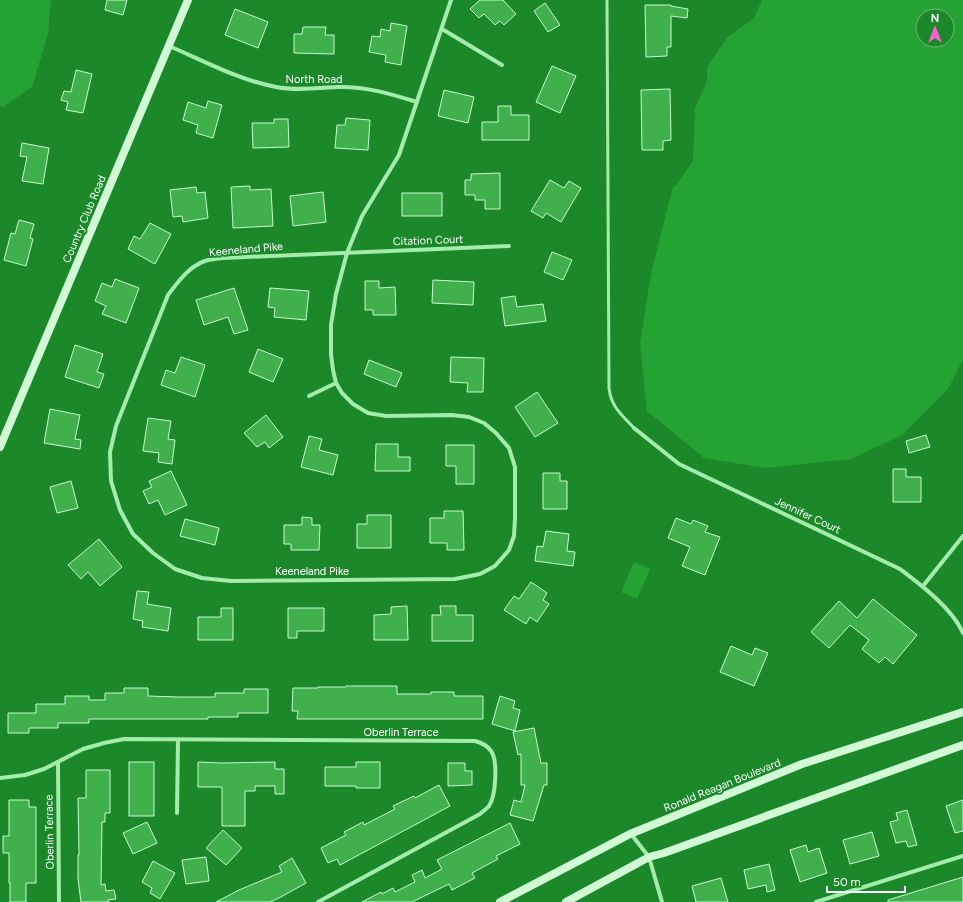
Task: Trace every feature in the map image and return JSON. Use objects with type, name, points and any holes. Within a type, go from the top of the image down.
[{"type":"main road","name":"Country Club Road","points":[[0,447],[188,0]]},
{"type":"main road","name":"Ronald Reagan Boulevard","points":[[500,902],[630,834],[802,764],[963,712]]},
{"type":"main road","points":[[566,902],[649,857],[963,745]]},
{"type":"street","name":"Keeneland Pike","points":[[347,253],[223,258],[205,261],[191,269],[178,281],[168,295],[116,426],[110,452],[111,481],[120,510],[133,534],[153,554],[175,569],[202,578],[230,581],[455,579],[480,574],[495,566],[509,550],[514,536],[515,467],[509,448],[496,433],[484,423],[469,417],[386,416],[368,412],[353,404],[342,393],[336,383],[332,370],[332,325],[336,294],[347,253],[362,216],[399,156],[451,0]]},
{"type":"street","points":[[442,29],[502,65]]},
{"type":"street","name":"North Road","points":[[169,46],[243,78],[277,88],[361,88],[380,91],[417,102]]},
{"type":"street","name":"Citation Court","points":[[347,253],[509,246]]},
{"type":"street","points":[[309,396],[336,383]]},
{"type":"street","name":"Jennifer Court","points":[[634,428],[679,464],[900,569],[923,586],[945,607],[963,633]]},
{"type":"street","points":[[923,586],[963,536]]},
{"type":"street","name":"Oberlin Terrace","points":[[0,778],[25,775],[44,769],[83,750],[104,743],[124,739],[475,741],[485,745],[492,752],[495,760],[495,793],[490,806],[480,814],[318,902]]},
{"type":"street","points":[[177,813],[178,740]]},
{"type":"street","name":"Oberlin Terrace","points":[[58,762],[59,902]]},
{"type":"street","points":[[630,834],[649,857],[662,902]]},
{"type":"street","points":[[816,902],[963,856]]},
{"type":"lane","points":[[607,0],[609,388],[610,399],[634,428]]},
{"type":"green space","points":[[0,0],[51,0],[48,34],[32,87],[3,107],[0,106]]},
{"type":"green space","points":[[762,0],[963,0],[963,359],[948,389],[902,435],[851,459],[766,468],[704,458],[647,411],[640,344],[651,273],[673,187],[677,184],[693,161],[695,108],[707,81],[707,67],[728,37],[754,18]]},
{"type":"green space","points":[[634,562],[650,569],[637,599],[621,592]]},
{"type":"building","points":[[107,0],[127,0],[123,15],[105,10]]},
{"type":"building","points":[[480,0],[503,0],[516,14],[504,25],[500,21],[495,25],[484,14],[479,18],[470,9]]},
{"type":"building","points":[[545,3],[560,25],[548,32],[534,11]]},
{"type":"building","points":[[645,5],[671,5],[688,9],[687,18],[671,16],[671,47],[667,47],[667,56],[646,57]]},
{"type":"building","points":[[235,9],[268,22],[258,48],[225,35]]},
{"type":"building","points":[[391,23],[407,26],[401,65],[385,62],[386,55],[369,52],[372,36],[380,37],[381,29],[390,31]]},
{"type":"building","points":[[303,27],[326,27],[325,35],[334,35],[334,54],[294,53],[294,34],[302,34]]},
{"type":"building","points":[[552,66],[576,76],[560,113],[536,102]]},
{"type":"building","points":[[76,70],[92,74],[83,113],[66,110],[68,102],[61,100],[64,91],[71,92]]},
{"type":"building","points":[[670,89],[671,140],[663,141],[663,150],[642,150],[641,90]]},
{"type":"building","points":[[444,90],[474,97],[468,123],[438,116]]},
{"type":"building","points":[[208,101],[222,105],[213,138],[196,133],[198,125],[183,120],[188,102],[206,108]]},
{"type":"building","points":[[498,106],[511,106],[511,115],[529,115],[529,140],[482,140],[482,122],[498,122]]},
{"type":"building","points":[[346,118],[370,120],[368,150],[335,148],[337,125],[345,125]]},
{"type":"building","points":[[274,119],[288,119],[289,147],[253,148],[252,123],[274,123]]},
{"type":"building","points":[[22,143],[49,148],[43,184],[22,181],[27,157],[20,156]]},
{"type":"building","points":[[500,173],[500,209],[485,209],[485,200],[475,200],[475,195],[465,195],[465,180],[471,180],[471,174]]},
{"type":"building","points":[[550,180],[564,188],[569,181],[581,188],[561,222],[546,213],[543,218],[531,211]]},
{"type":"building","points":[[250,186],[250,190],[271,189],[273,226],[233,228],[231,187]]},
{"type":"building","points":[[196,187],[197,193],[205,192],[208,218],[183,222],[182,216],[173,217],[170,190]]},
{"type":"building","points":[[323,192],[326,222],[293,226],[290,196]]},
{"type":"building","points":[[402,193],[442,193],[442,216],[402,216]]},
{"type":"building","points":[[19,220],[34,224],[30,238],[33,239],[26,266],[4,260],[11,233],[15,234]]},
{"type":"building","points":[[150,223],[171,234],[155,264],[128,249],[134,236],[140,239]]},
{"type":"building","points":[[552,252],[572,260],[563,280],[544,272]]},
{"type":"building","points":[[115,279],[139,288],[126,323],[102,314],[106,306],[95,301],[102,283],[112,287]]},
{"type":"building","points":[[433,280],[474,282],[473,305],[432,303]]},
{"type":"building","points":[[365,281],[379,281],[379,288],[395,287],[396,315],[373,315],[373,310],[365,310]]},
{"type":"building","points":[[234,288],[248,330],[234,334],[228,317],[204,325],[196,300]]},
{"type":"building","points":[[270,288],[309,291],[306,320],[274,317],[275,308],[268,307]]},
{"type":"building","points":[[515,296],[517,307],[543,304],[546,321],[505,326],[501,298]]},
{"type":"building","points":[[75,345],[103,354],[97,372],[104,374],[99,388],[65,377]]},
{"type":"building","points":[[258,349],[283,359],[273,382],[249,372]]},
{"type":"building","points":[[181,357],[205,365],[195,397],[161,385],[166,370],[175,373]]},
{"type":"building","points":[[451,357],[484,358],[483,392],[467,392],[468,383],[450,382]]},
{"type":"building","points":[[369,360],[402,373],[396,387],[364,374]]},
{"type":"building","points":[[537,392],[558,423],[535,437],[515,407]]},
{"type":"building","points":[[50,409],[80,415],[75,439],[81,440],[80,449],[44,443]]},
{"type":"building","points":[[266,415],[283,437],[269,448],[265,442],[257,447],[244,433]]},
{"type":"building","points":[[148,418],[171,421],[168,439],[175,440],[172,464],[158,462],[159,453],[143,451]]},
{"type":"building","points":[[926,435],[930,447],[909,453],[906,441]]},
{"type":"building","points":[[309,436],[322,439],[319,450],[338,455],[333,475],[301,467]]},
{"type":"building","points":[[376,444],[398,444],[398,457],[410,457],[410,471],[375,471]]},
{"type":"building","points":[[446,445],[474,445],[474,484],[456,484],[456,466],[446,466]]},
{"type":"building","points":[[893,469],[906,469],[906,477],[921,477],[921,502],[893,502]]},
{"type":"building","points":[[171,471],[187,505],[165,515],[158,500],[149,504],[143,491],[152,487],[149,481]]},
{"type":"building","points":[[543,473],[560,473],[560,481],[567,481],[567,509],[543,509]]},
{"type":"building","points":[[71,481],[78,508],[57,513],[50,487]]},
{"type":"building","points":[[444,511],[463,511],[464,550],[447,550],[447,543],[430,543],[430,518],[444,518]]},
{"type":"building","points":[[367,515],[391,515],[391,548],[357,548],[357,524],[367,524]]},
{"type":"building","points":[[302,517],[312,518],[312,525],[320,525],[319,550],[291,550],[291,544],[284,544],[284,525],[302,525]]},
{"type":"building","points":[[676,518],[691,524],[693,520],[708,526],[705,532],[720,537],[705,575],[682,566],[690,547],[668,538]]},
{"type":"building","points":[[185,519],[219,528],[215,545],[180,536]]},
{"type":"building","points":[[546,531],[569,534],[567,551],[575,552],[573,566],[535,561],[537,546],[543,547]]},
{"type":"building","points":[[99,539],[122,567],[100,586],[88,572],[81,579],[68,565]]},
{"type":"building","points":[[531,582],[547,593],[543,600],[549,604],[537,622],[530,617],[526,624],[504,610],[514,596],[519,599]]},
{"type":"building","points":[[137,591],[149,592],[147,604],[171,608],[168,631],[142,627],[143,621],[133,619]]},
{"type":"building","points":[[873,599],[917,635],[893,664],[885,657],[879,663],[862,649],[869,640],[850,625],[829,648],[811,632],[839,601],[857,618]]},
{"type":"building","points":[[407,606],[408,640],[374,640],[374,615],[391,614],[391,607]]},
{"type":"building","points":[[440,606],[456,606],[456,615],[473,615],[473,641],[432,641],[432,615],[441,615]]},
{"type":"building","points":[[221,608],[233,608],[233,640],[198,640],[198,617],[221,617]]},
{"type":"building","points":[[288,608],[324,608],[324,631],[297,631],[297,638],[288,638]]},
{"type":"building","points":[[731,646],[752,655],[755,648],[768,653],[754,686],[720,672]]},
{"type":"building","points":[[397,686],[397,694],[454,692],[454,696],[483,696],[483,719],[297,719],[298,711],[292,711],[293,688]]},
{"type":"building","points":[[124,688],[148,688],[148,696],[179,697],[215,697],[215,693],[244,693],[244,689],[268,689],[268,713],[238,713],[238,717],[208,717],[208,719],[89,719],[89,723],[58,723],[58,728],[29,728],[29,733],[8,733],[8,713],[36,713],[36,704],[65,704],[65,696],[89,696],[89,700],[105,700],[105,693],[124,693]]},
{"type":"building","points":[[500,696],[515,701],[513,708],[520,710],[515,731],[492,724]]},
{"type":"building","points":[[534,728],[541,763],[547,763],[547,785],[544,785],[533,821],[510,815],[514,800],[521,802],[525,785],[521,785],[521,754],[518,755],[513,732]]},
{"type":"building","points":[[129,762],[154,762],[154,816],[129,816]]},
{"type":"building","points":[[198,762],[275,762],[275,769],[284,769],[284,794],[275,794],[275,786],[255,786],[255,791],[245,791],[245,826],[222,826],[222,787],[198,787]]},
{"type":"building","points":[[356,762],[380,762],[380,788],[325,786],[325,767],[356,767]]},
{"type":"building","points":[[448,763],[465,763],[465,771],[472,771],[472,785],[448,786]]},
{"type":"building","points":[[86,770],[110,770],[110,813],[105,813],[105,822],[102,822],[101,885],[105,884],[106,891],[114,890],[116,899],[108,900],[108,902],[81,902],[78,879],[78,798],[86,798]]},
{"type":"building","points":[[439,785],[450,806],[340,865],[337,859],[328,863],[321,848],[346,835],[344,832],[363,822],[364,825],[395,809],[393,806],[414,796],[415,798]]},
{"type":"building","points":[[9,800],[29,800],[29,807],[36,807],[36,883],[26,883],[26,902],[10,902],[9,853],[3,853],[3,836],[9,836]]},
{"type":"building","points":[[963,800],[963,831],[955,833],[946,806]]},
{"type":"building","points":[[907,810],[917,845],[908,847],[906,841],[896,843],[890,822],[898,820],[896,813]]},
{"type":"building","points":[[147,822],[157,843],[133,854],[123,833]]},
{"type":"building","points":[[510,823],[520,844],[496,856],[498,859],[472,873],[475,878],[452,890],[449,884],[412,902],[362,902],[381,892],[382,894],[393,888],[395,892],[415,882],[412,875],[422,870],[425,878],[442,869],[437,860]]},
{"type":"building","points":[[223,830],[242,848],[226,865],[206,848]]},
{"type":"building","points":[[872,832],[879,856],[850,864],[843,840]]},
{"type":"building","points":[[806,845],[808,852],[819,848],[827,873],[800,882],[790,850]]},
{"type":"building","points":[[206,857],[209,881],[186,884],[182,860]]},
{"type":"building","points":[[292,858],[306,883],[270,902],[216,902],[239,890],[282,872],[279,866]]},
{"type":"building","points":[[153,861],[175,873],[160,899],[150,893],[152,888],[142,882]]},
{"type":"building","points":[[769,864],[775,890],[767,892],[766,885],[748,889],[744,870]]},
{"type":"building","points":[[963,877],[963,902],[888,902],[888,900]]},
{"type":"building","points":[[721,878],[728,902],[696,902],[692,886]]}]
